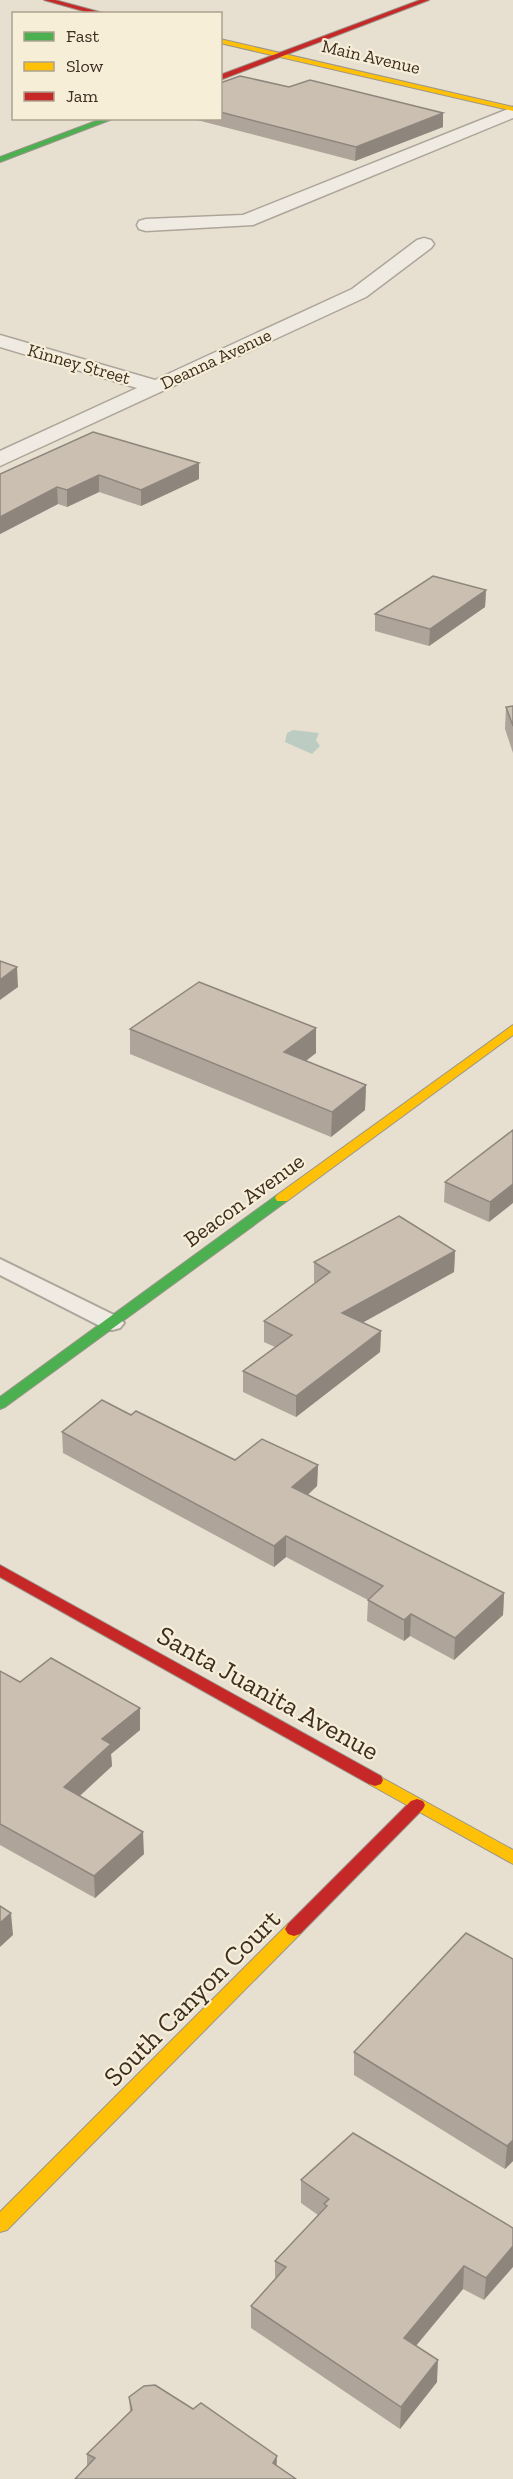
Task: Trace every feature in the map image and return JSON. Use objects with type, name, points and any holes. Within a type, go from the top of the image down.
[{"type":"street","points":[[49,0],[96,12]]},
{"type":"street","points":[[222,77],[426,0]]},
{"type":"street","name":"Main Avenue","points":[[222,41],[513,110]]},
{"type":"street","points":[[146,225],[246,221],[513,110]]},
{"type":"street","points":[[0,160],[107,120]]},
{"type":"street","name":"Deanna Avenue","points":[[0,459],[359,293],[423,244]]},
{"type":"street","name":"Kinney Street","points":[[0,341],[157,387]]},
{"type":"street","name":"Beacon Avenue","points":[[0,1404],[513,1029]]},
{"type":"street","name":"Santa Juanita Avenue","points":[[0,1570],[513,1858]]},
{"type":"street","name":"South Canyon Court","points":[[0,2224],[417,1805]]},
{"type":"lane","points":[[0,1266],[112,1323]]},
{"type":"shaded area","points":[[293,730],[319,733],[316,740],[320,746],[312,754],[285,742],[287,733]]},
{"type":"building","points":[[240,76],[289,87],[310,80],[443,113],[356,147],[222,113],[222,82]]},
{"type":"building","points":[[93,432],[199,463],[141,490],[99,475],[67,490],[57,487],[0,517],[0,474]]},
{"type":"building","points":[[433,576],[486,590],[430,629],[375,614]]},
{"type":"building","points":[[513,706],[513,726],[506,707]]},
{"type":"building","points":[[0,961],[17,967],[0,980]]},
{"type":"building","points":[[199,982],[316,1028],[284,1052],[366,1085],[332,1112],[130,1029]]},
{"type":"building","points":[[513,1130],[513,1184],[490,1202],[445,1182]]},
{"type":"building","points":[[399,1216],[455,1251],[342,1313],[381,1331],[296,1396],[243,1371],[292,1335],[264,1321],[330,1272],[314,1262]]},
{"type":"building","points":[[102,1400],[131,1415],[136,1411],[235,1460],[262,1439],[318,1465],[292,1487],[504,1593],[455,1638],[411,1614],[404,1620],[368,1600],[383,1586],[286,1536],[274,1546],[62,1432]]},
{"type":"building","points":[[51,1658],[140,1708],[102,1739],[111,1744],[64,1787],[143,1832],[94,1876],[0,1824],[0,1671],[20,1682]]},
{"type":"building","points":[[0,1906],[11,1913],[0,1923]]},
{"type":"building","points":[[466,1933],[513,1959],[513,2140],[507,2146],[354,2052]]},
{"type":"building","points":[[353,2133],[513,2228],[513,2246],[486,2278],[464,2266],[404,2338],[438,2360],[401,2407],[251,2306],[286,2267],[275,2261],[327,2206],[324,2204],[329,2199],[301,2180]]},
{"type":"building","points":[[155,2385],[193,2409],[201,2403],[277,2456],[273,2463],[296,2479],[75,2479],[95,2458],[87,2454],[132,2410],[129,2397],[144,2386]]},
{"type":"traffic: fast","points":[[0,160],[107,120]]},
{"type":"traffic: fast","points":[[0,1404],[282,1198]]},
{"type":"traffic: slow","points":[[222,41],[513,109]]},
{"type":"traffic: slow","points":[[282,1198],[513,1029]]},
{"type":"traffic: slow","points":[[375,1780],[513,1858]]},
{"type":"traffic: slow","points":[[0,2224],[294,1929]]},
{"type":"traffic: jam","points":[[47,0],[96,12]]},
{"type":"traffic: jam","points":[[222,77],[426,0]]},
{"type":"traffic: jam","points":[[0,1570],[375,1780]]},
{"type":"traffic: jam","points":[[294,1929],[417,1805]]}]
